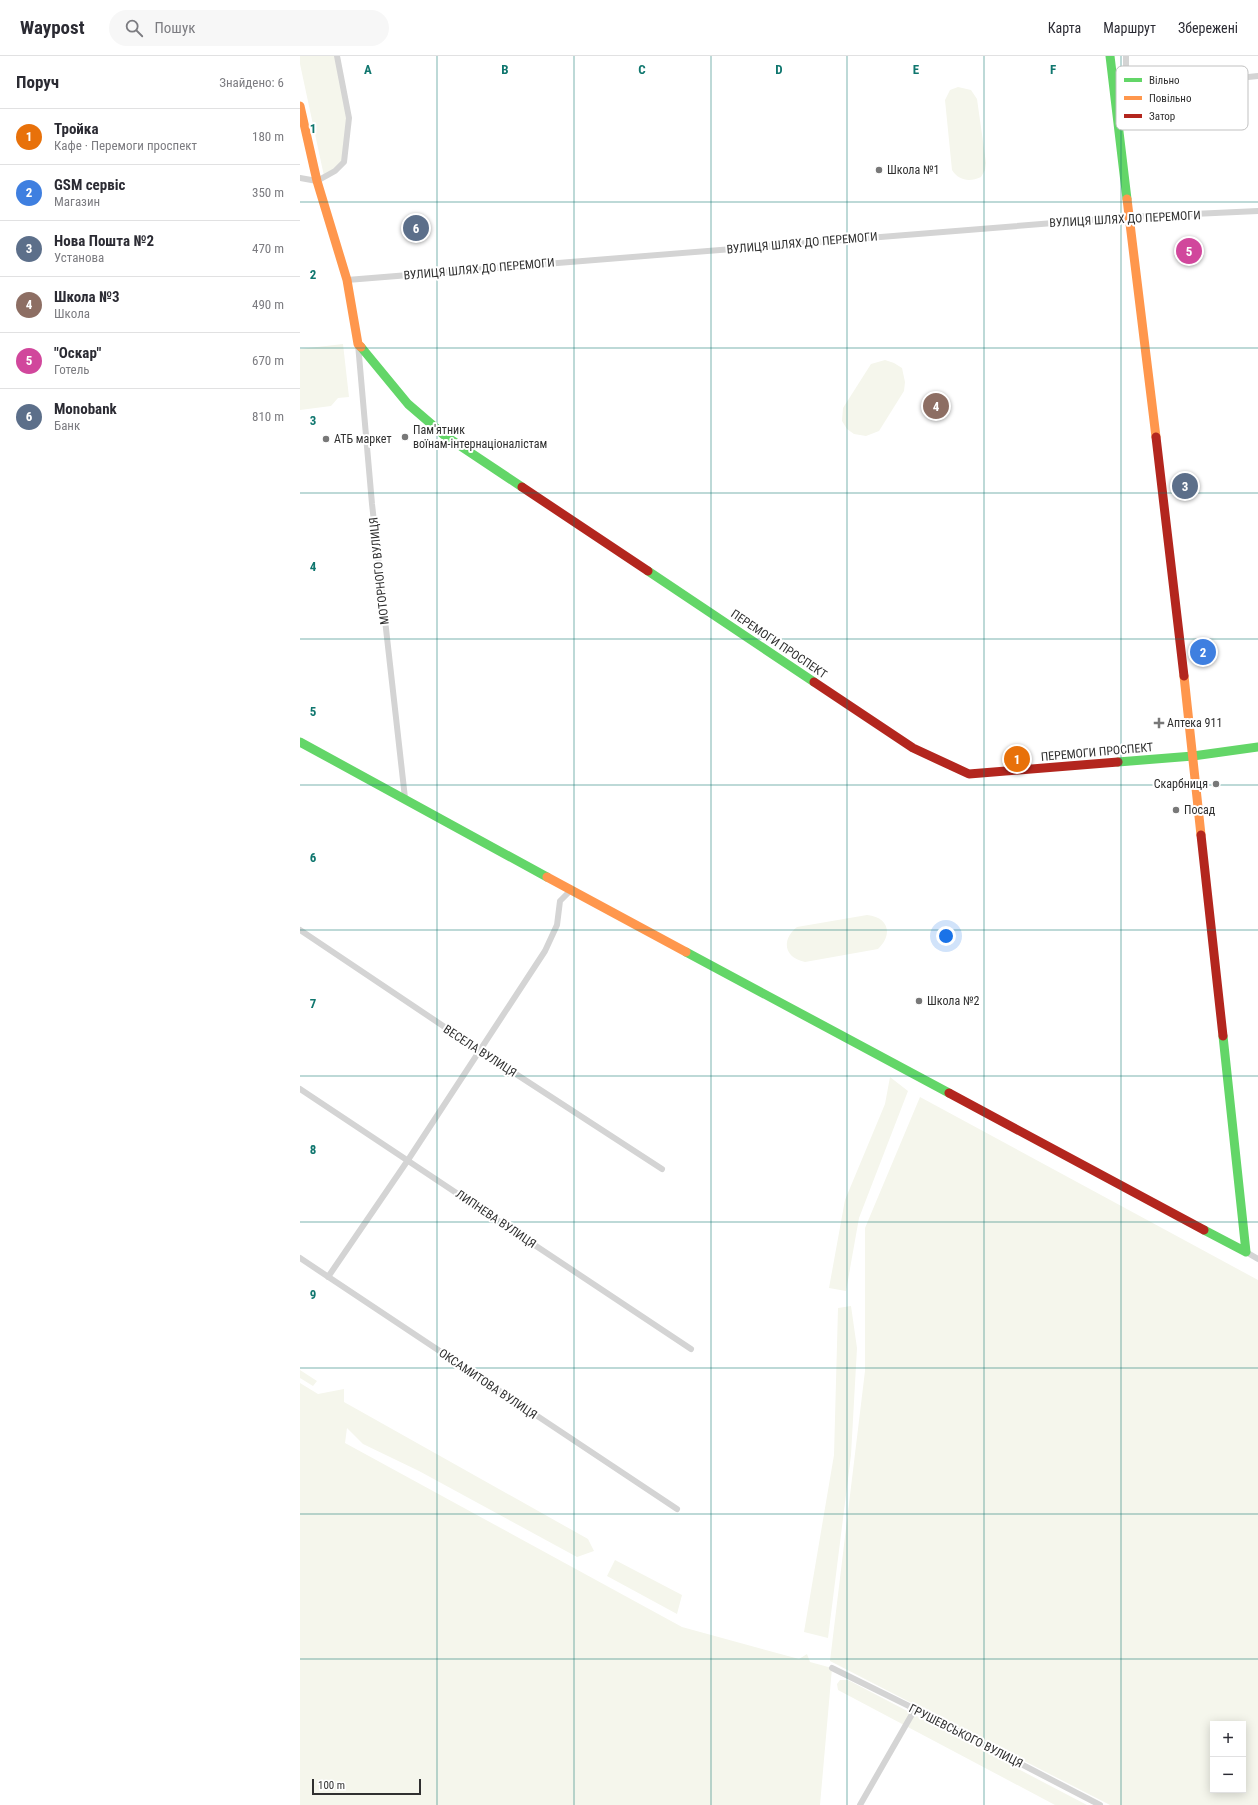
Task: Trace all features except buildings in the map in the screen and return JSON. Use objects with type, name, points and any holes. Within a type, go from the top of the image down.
[{"type":"street","points":[[300,178],[316,181],[335,170],[344,162],[349,118],[337,56]]},
{"type":"street","points":[[1110,56],[1116,100]]},
{"type":"street","points":[[1248,77],[1258,76]]},
{"type":"street","points":[[300,106],[316,181],[347,280],[358,344]]},
{"type":"street","points":[[1119,130],[1193,756],[1217,992],[1246,1252]]},
{"type":"street","name":"ВУЛИЦЯ ШЛЯХ ДО ПЕРЕМОГИ","points":[[347,280],[1129,217],[1258,211]]},
{"type":"street","name":"ПЕРЕМОГИ ПРОСПЕКТ","points":[[358,344],[408,404],[444,435],[913,748],[969,774],[1193,756],[1258,748]]},
{"type":"street","name":"МОТОРНОГО ВУЛИЦЯ","points":[[358,344],[372,504],[405,798]]},
{"type":"street","points":[[300,742],[571,890],[1258,1259]]},
{"type":"street","points":[[328,1277],[408,1160],[545,950],[557,925],[560,901],[571,890]]},
{"type":"street","name":"ВЕСЕЛА ВУЛИЦЯ","points":[[300,930],[479,1050],[662,1169]]},
{"type":"street","name":"ЛИПНЕВА ВУЛИЦЯ","points":[[300,1089],[691,1349]]},
{"type":"street","name":"ОКСАМИТОВА ВУЛИЦЯ","points":[[300,1258],[677,1509]]},
{"type":"street","name":"ГРУШЕВСЬКОГО ВУЛИЦЯ","points":[[832,1668],[914,1708],[1100,1805]]},
{"type":"street","points":[[860,1805],[914,1708]]},
{"type":"shaded area","points":[[300,56],[337,56],[349,118],[344,162],[324,176],[300,64]]},
{"type":"shaded area","points":[[958,87],[971,90],[977,99],[986,163],[985,170],[981,177],[973,180],[965,180],[955,174],[952,170],[945,100],[950,90]]},
{"type":"shaded area","points":[[343,344],[349,397],[338,398],[331,406],[300,410],[300,349]]},
{"type":"shaded area","points":[[885,360],[902,368],[905,382],[904,391],[879,431],[866,436],[854,434],[847,429],[842,421],[843,408],[871,364]]},
{"type":"shaded area","points":[[867,915],[880,919],[886,928],[886,938],[878,949],[805,962],[798,960],[789,953],[787,943],[792,932],[797,927]]},
{"type":"shaded area","points":[[890,1077],[908,1091],[859,1218],[846,1291],[829,1288],[845,1200],[885,1104]]},
{"type":"shaded area","points":[[920,1097],[1258,1280],[1258,1805],[1110,1805],[830,1661],[865,1371],[865,1228]]},
{"type":"shaded area","points":[[851,1306],[857,1348],[851,1455],[828,1638],[804,1632],[834,1455],[838,1308]]},
{"type":"shaded area","points":[[300,1370],[317,1381],[313,1386],[300,1378]]},
{"type":"shaded area","points":[[300,1383],[318,1394],[344,1389],[344,1402],[588,1539],[594,1551],[577,1557],[419,1471],[363,1444],[347,1428],[345,1443],[682,1627],[799,1659],[807,1654],[810,1662],[832,1668],[820,1805],[300,1805]]},
{"type":"shaded area","points":[[615,1560],[682,1595],[677,1614],[607,1576]]},
{"type":"shaded area","points":[[840,1680],[848,1680],[1087,1805],[1055,1805],[838,1690],[837,1684]]},
{"type":"traffic: fast","points":[[1110,56],[1116,106]]},
{"type":"traffic: fast","points":[[1119,130],[1127,199]]},
{"type":"traffic: fast","points":[[361,347],[408,404],[444,435],[522,487]]},
{"type":"traffic: fast","points":[[648,571],[814,682]]},
{"type":"traffic: fast","points":[[300,742],[547,877]]},
{"type":"traffic: fast","points":[[1118,762],[1193,756],[1258,747]]},
{"type":"traffic: fast","points":[[686,952],[949,1093]]},
{"type":"traffic: fast","points":[[1204,1230],[1246,1252],[1223,1036]]},
{"type":"traffic: slow","points":[[300,106],[317,181],[347,280],[358,344],[361,347]]},
{"type":"traffic: slow","points":[[1127,199],[1156,437]]},
{"type":"traffic: slow","points":[[1184,676],[1201,835]]},
{"type":"traffic: slow","points":[[547,877],[686,952]]},
{"type":"traffic: jam","points":[[1156,437],[1184,676]]},
{"type":"traffic: jam","points":[[522,487],[648,571]]},
{"type":"traffic: jam","points":[[814,682],[913,748],[969,774],[1118,762]]},
{"type":"traffic: jam","points":[[1201,835],[1223,1036]]},
{"type":"traffic: jam","points":[[949,1093],[1204,1230]]},
{"type":"place","name":"Школа №1","points":[[879,170]]},
{"type":"place","name":"Monobank","points":[[416,228]]},
{"type":"place","name":"\"Оскар\"","points":[[1189,251]]},
{"type":"place","name":"Школа №3","points":[[936,406]]},
{"type":"place","name":"Пам'ятник воїнам-інтернаціоналістам","points":[[405,437]]},
{"type":"place","name":"АТБ маркет","points":[[326,439]]},
{"type":"place","name":"Нова Пошта №2","points":[[1185,486]]},
{"type":"place","name":"GSM сервіс","points":[[1203,652]]},
{"type":"place","name":"Аптека 911","points":[[1159,723]]},
{"type":"place","name":"Тройка","points":[[1017,759]]},
{"type":"place","name":"Скарбниця","points":[[1216,784]]},
{"type":"place","name":"Посад","points":[[1176,810]]},
{"type":"place","name":"Школа №2","points":[[919,1001]]}]
